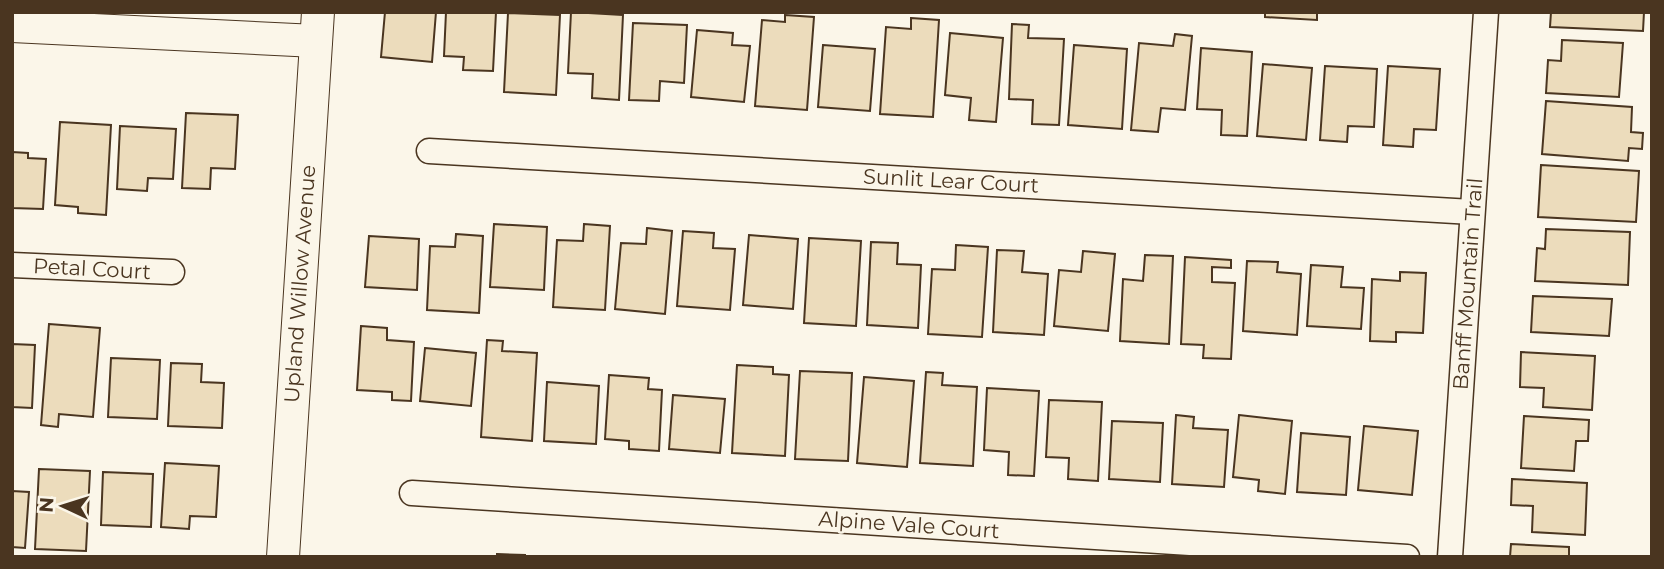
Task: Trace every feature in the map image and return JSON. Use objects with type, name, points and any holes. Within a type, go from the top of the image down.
[{"type":"street","name":"Banff Mountain Trail","points":[[1450,557],[1486,12]]},
{"type":"street","points":[[12,26],[317,27]]},
{"type":"street","name":"Upland Willow Avenue","points":[[283,557],[317,27]]},
{"type":"street","name":"Sunlit Lear Court","points":[[429,151],[1472,212]]},
{"type":"street","name":"Petal Court","points":[[12,265],[172,272]]},
{"type":"street","name":"Alpine Vale Court","points":[[412,492],[1407,557]]},
{"type":"building","points":[[385,12],[436,12],[432,62],[381,57]]},
{"type":"building","points":[[446,12],[496,12],[493,71],[463,70],[464,57],[444,56]]},
{"type":"building","points":[[571,12],[623,15],[619,100],[592,98],[593,74],[568,73]]},
{"type":"building","points":[[1265,12],[1317,12],[1317,20],[1265,17]]},
{"type":"building","points":[[1551,12],[1644,12],[1643,31],[1550,27]]},
{"type":"building","points":[[508,13],[560,15],[556,95],[504,92]]},
{"type":"building","points":[[785,15],[814,17],[807,110],[755,106],[762,20],[785,22]]},
{"type":"building","points":[[911,18],[939,20],[933,117],[880,114],[886,27],[911,29]]},
{"type":"building","points":[[633,23],[687,25],[684,83],[660,81],[659,101],[629,100]]},
{"type":"building","points":[[1012,24],[1029,25],[1028,38],[1064,39],[1059,125],[1032,124],[1033,100],[1009,99]]},
{"type":"building","points":[[697,30],[733,33],[732,45],[750,46],[744,102],[691,97]]},
{"type":"building","points":[[950,33],[1003,38],[996,122],[969,120],[971,98],[945,95]]},
{"type":"building","points":[[1175,34],[1192,36],[1185,110],[1161,108],[1158,132],[1131,130],[1139,43],[1173,46]]},
{"type":"building","points":[[1562,40],[1623,43],[1619,97],[1546,93],[1548,60],[1561,61]]},
{"type":"building","points":[[823,45],[875,49],[870,111],[818,107]]},
{"type":"building","points":[[1074,45],[1127,49],[1122,129],[1068,125]]},
{"type":"building","points":[[1201,48],[1252,52],[1247,136],[1221,135],[1222,110],[1197,109]]},
{"type":"building","points":[[1263,64],[1312,68],[1306,140],[1257,136]]},
{"type":"building","points":[[1325,66],[1377,69],[1374,127],[1348,126],[1347,142],[1320,140]]},
{"type":"building","points":[[1388,66],[1440,69],[1436,130],[1414,129],[1413,147],[1383,145]]},
{"type":"building","points":[[1546,101],[1632,107],[1631,132],[1643,133],[1642,149],[1629,148],[1628,161],[1542,154]]},
{"type":"building","points":[[186,113],[238,115],[235,169],[211,168],[210,189],[182,188]]},
{"type":"building","points":[[60,122],[111,125],[106,215],[78,213],[78,207],[55,205]]},
{"type":"building","points":[[120,126],[176,129],[173,179],[148,178],[147,191],[117,189]]},
{"type":"building","points":[[12,152],[28,153],[28,158],[46,159],[43,209],[12,208]]},
{"type":"building","points":[[1541,165],[1639,171],[1636,222],[1538,217]]},
{"type":"building","points":[[494,224],[547,227],[544,290],[490,287]]},
{"type":"building","points":[[584,224],[610,226],[605,310],[553,307],[557,240],[583,241]]},
{"type":"building","points":[[647,228],[672,231],[665,314],[615,309],[621,243],[646,244]]},
{"type":"building","points":[[1546,229],[1630,232],[1628,285],[1535,281],[1537,248],[1545,249]]},
{"type":"building","points":[[683,231],[714,233],[713,248],[735,249],[730,310],[677,306]]},
{"type":"building","points":[[456,234],[483,236],[479,313],[427,310],[430,246],[455,247]]},
{"type":"building","points":[[749,235],[798,239],[793,309],[743,305]]},
{"type":"building","points":[[369,236],[419,239],[417,290],[365,287]]},
{"type":"building","points":[[809,238],[861,241],[856,326],[804,323]]},
{"type":"building","points":[[871,242],[898,243],[897,264],[921,265],[918,328],[867,325]]},
{"type":"building","points":[[956,245],[988,247],[982,337],[928,334],[932,269],[955,270]]},
{"type":"building","points":[[997,250],[1024,251],[1022,272],[1048,274],[1044,335],[993,332]]},
{"type":"building","points":[[1083,251],[1115,254],[1108,331],[1054,326],[1059,270],[1081,272]]},
{"type":"building","points":[[1145,255],[1173,256],[1169,344],[1120,341],[1123,279],[1143,281]]},
{"type":"building","points":[[1185,257],[1231,260],[1231,268],[1212,267],[1212,282],[1235,283],[1231,359],[1203,358],[1204,345],[1181,344]]},
{"type":"building","points":[[1247,261],[1278,262],[1277,272],[1301,274],[1297,335],[1243,331]]},
{"type":"building","points":[[1311,265],[1343,267],[1341,287],[1364,288],[1361,329],[1307,326]]},
{"type":"building","points":[[1400,272],[1426,273],[1423,333],[1396,332],[1396,342],[1370,341],[1372,279],[1400,281]]},
{"type":"building","points":[[1533,296],[1612,299],[1609,336],[1531,332]]},
{"type":"building","points":[[49,324],[100,328],[93,417],[59,414],[58,427],[41,425]]},
{"type":"building","points":[[361,326],[387,328],[387,340],[414,342],[411,401],[392,400],[392,392],[357,390]]},
{"type":"building","points":[[487,340],[503,341],[502,351],[537,353],[532,441],[481,437]]},
{"type":"building","points":[[12,344],[35,345],[32,408],[12,407]]},
{"type":"building","points":[[425,348],[476,353],[471,406],[420,401]]},
{"type":"building","points":[[1521,352],[1595,356],[1592,410],[1543,407],[1544,388],[1520,387]]},
{"type":"building","points":[[111,358],[160,360],[157,419],[108,417]]},
{"type":"building","points":[[171,363],[202,364],[201,382],[224,383],[222,428],[168,426]]},
{"type":"building","points":[[737,365],[773,367],[773,374],[789,375],[785,456],[732,453]]},
{"type":"building","points":[[800,371],[852,373],[848,461],[795,459]]},
{"type":"building","points":[[926,372],[943,373],[942,385],[977,387],[973,466],[920,463]]},
{"type":"building","points":[[609,375],[649,378],[648,389],[662,390],[659,451],[629,449],[629,441],[605,439]]},
{"type":"building","points":[[864,377],[914,381],[907,467],[857,463]]},
{"type":"building","points":[[547,382],[599,386],[596,444],[544,441]]},
{"type":"building","points":[[987,388],[1039,391],[1034,476],[1008,475],[1009,452],[984,450]]},
{"type":"building","points":[[673,395],[725,399],[720,453],[669,449]]},
{"type":"building","points":[[1049,400],[1102,402],[1098,481],[1068,479],[1069,458],[1046,457]]},
{"type":"building","points":[[1176,415],[1194,417],[1193,428],[1228,430],[1224,487],[1172,484]]},
{"type":"building","points":[[1239,415],[1292,421],[1285,494],[1258,491],[1259,480],[1233,477]]},
{"type":"building","points":[[1524,416],[1589,420],[1588,441],[1576,441],[1574,471],[1521,468]]},
{"type":"building","points":[[1112,421],[1163,423],[1160,482],[1109,479]]},
{"type":"building","points":[[1364,426],[1418,431],[1412,495],[1358,490]]},
{"type":"building","points":[[1301,433],[1350,437],[1346,495],[1297,492]]},
{"type":"building","points":[[165,463],[219,466],[216,517],[190,516],[189,529],[161,527]]},
{"type":"building","points":[[39,469],[90,471],[86,551],[35,549]]},
{"type":"building","points":[[103,472],[153,474],[151,527],[101,525]]},
{"type":"building","points":[[1512,479],[1587,483],[1585,535],[1532,532],[1533,506],[1511,505]]},
{"type":"building","points":[[12,491],[29,492],[25,548],[12,547]]},
{"type":"building","points":[[1511,544],[1569,547],[1569,557],[1510,557]]},
{"type":"building","points":[[497,554],[525,555],[525,557],[497,557]]}]
